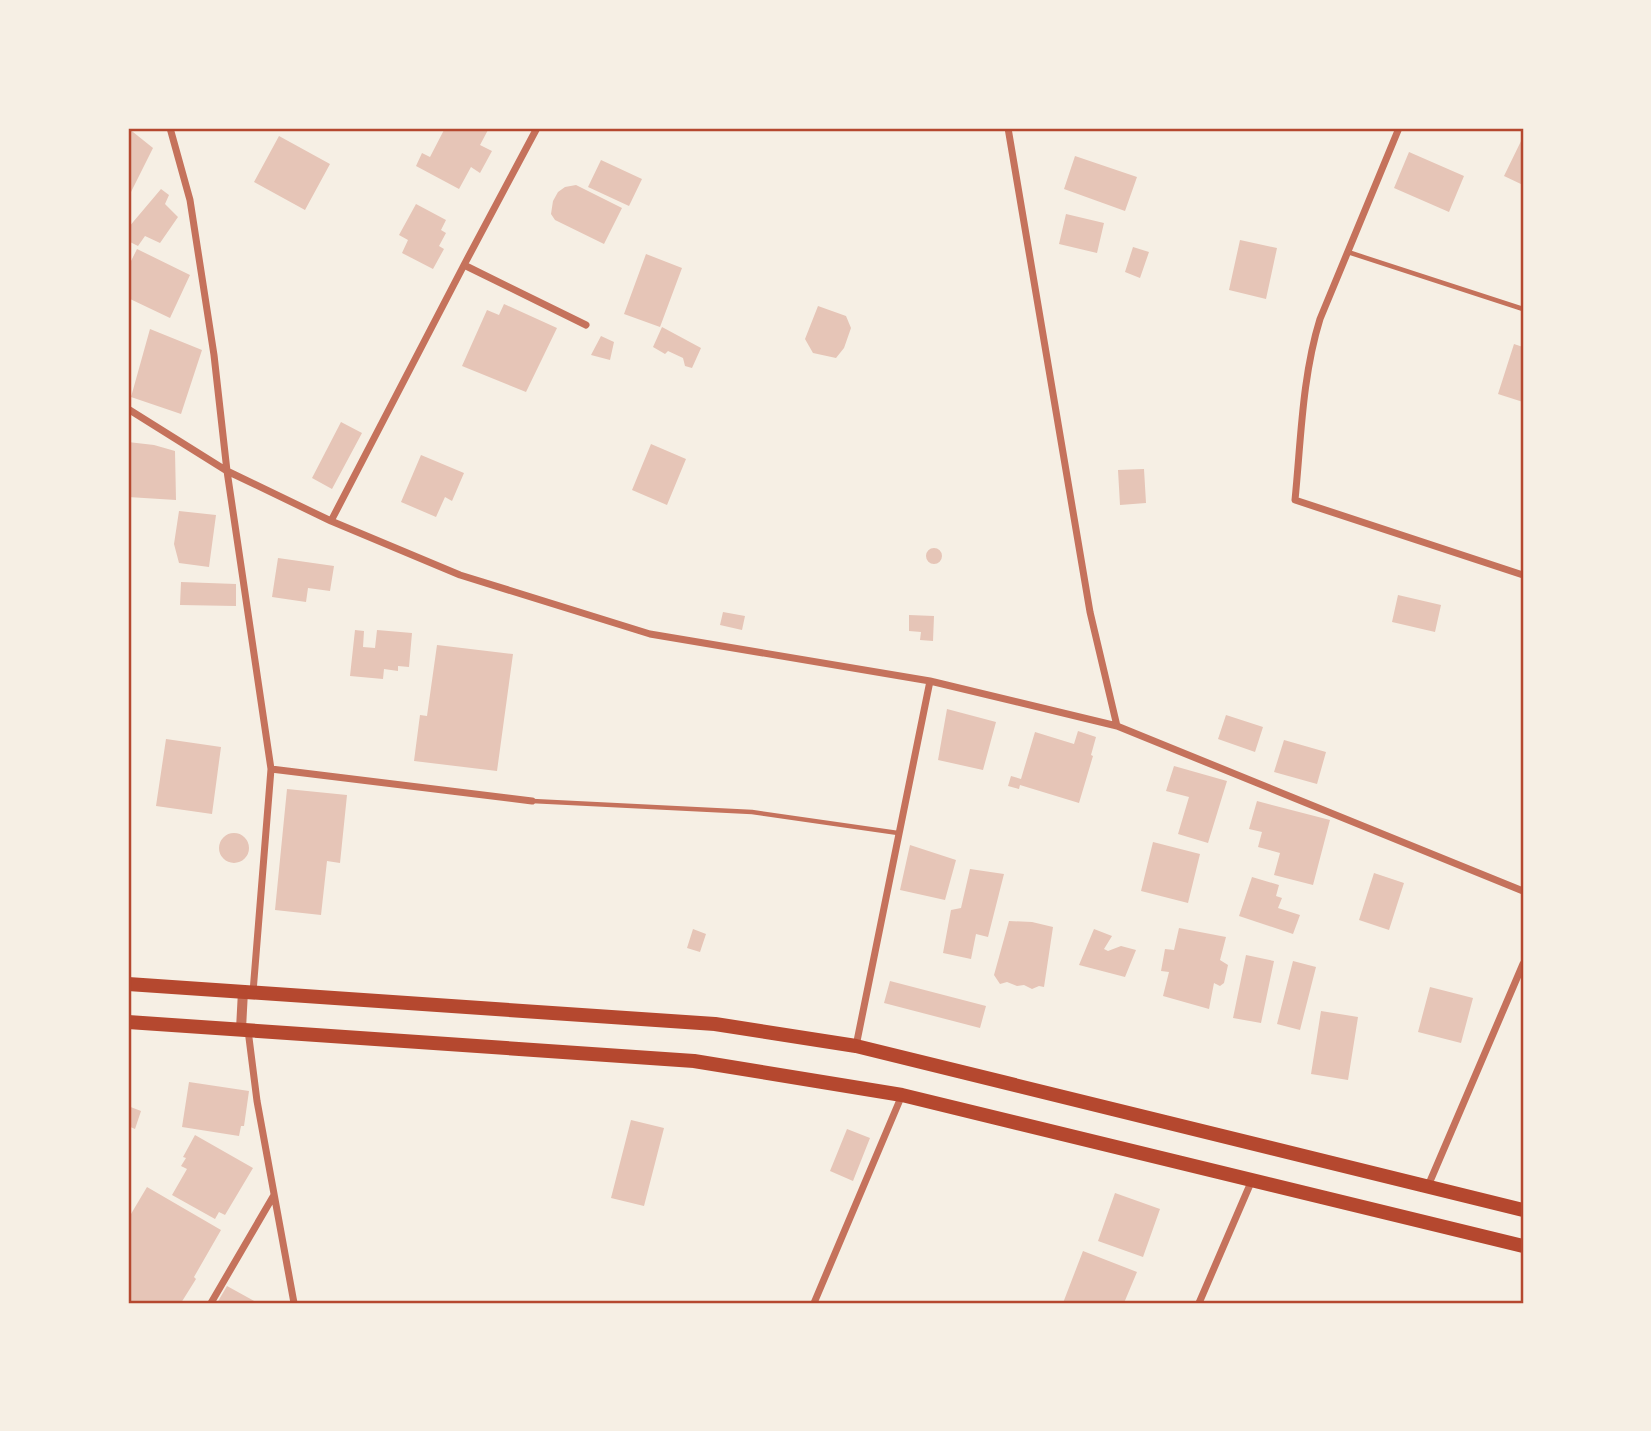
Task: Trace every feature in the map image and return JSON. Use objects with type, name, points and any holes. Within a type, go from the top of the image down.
[{"type":"highway","points":[[128,984],[715,1024],[856,1046],[1523,1210]]},
{"type":"highway","points":[[128,1022],[694,1061],[902,1096],[1523,1246]]},
{"type":"street","points":[[170,128],[190,200],[271,769],[245,1029],[295,1303]]},
{"type":"street","points":[[331,521],[537,128]]},
{"type":"street","points":[[1008,128],[1090,612],[1117,726]]},
{"type":"street","points":[[1399,128],[1312,344],[1295,500],[1523,575]]},
{"type":"street","points":[[464,265],[586,325]]},
{"type":"street","points":[[128,409],[227,471],[331,521],[460,575],[650,634],[930,681],[1117,726],[1523,891]]},
{"type":"street","points":[[856,1046],[930,681]]},
{"type":"street","points":[[271,769],[532,800]]},
{"type":"street","points":[[1428,1186],[1523,964]]},
{"type":"street","points":[[814,1303],[902,1096]]},
{"type":"street","points":[[1199,1303],[1252,1180]]},
{"type":"street","points":[[211,1303],[275,1195]]},
{"type":"lane","points":[[1348,252],[1523,309]]},
{"type":"lane","points":[[532,800],[752,812],[898,833]]},
{"type":"building","points":[[128,128],[153,148],[131,192],[128,189]]},
{"type":"building","points":[[445,128],[488,130],[480,145],[492,151],[480,173],[471,167],[459,189],[416,166],[422,153],[430,157]]},
{"type":"building","points":[[279,136],[330,164],[305,210],[254,182]]},
{"type":"building","points":[[1523,137],[1523,185],[1504,176]]},
{"type":"building","points":[[1409,152],[1464,176],[1449,212],[1394,188]]},
{"type":"building","points":[[1075,156],[1137,177],[1125,211],[1064,189]]},
{"type":"building","points":[[601,160],[642,179],[629,206],[588,187]]},
{"type":"building","points":[[576,185],[622,208],[604,244],[555,220],[551,214],[558,192],[565,187]]},
{"type":"building","points":[[161,189],[169,195],[165,204],[178,217],[160,243],[145,236],[138,246],[128,241],[128,228]]},
{"type":"building","points":[[416,204],[446,220],[441,230],[446,233],[439,246],[444,249],[433,269],[402,253],[408,240],[399,235]]},
{"type":"building","points":[[1066,214],[1104,223],[1097,253],[1059,244]]},
{"type":"building","points":[[1240,240],[1277,248],[1266,299],[1229,290]]},
{"type":"building","points":[[1133,247],[1149,252],[1140,278],[1125,272]]},
{"type":"building","points":[[137,249],[190,275],[170,318],[128,298],[128,267]]},
{"type":"building","points":[[646,254],[682,268],[660,327],[624,314]]},
{"type":"building","points":[[504,304],[557,328],[526,392],[462,366],[487,310],[499,315]]},
{"type":"building","points":[[818,306],[846,316],[851,328],[844,348],[836,358],[813,353],[805,339]]},
{"type":"building","points":[[662,327],[701,348],[692,368],[685,366],[683,358],[668,351],[665,354],[653,347]]},
{"type":"building","points":[[150,329],[202,350],[181,414],[131,397]]},
{"type":"building","points":[[601,336],[614,342],[610,360],[591,355]]},
{"type":"building","points":[[1514,344],[1523,347],[1523,402],[1498,394]]},
{"type":"building","points":[[341,422],[362,433],[332,489],[312,478]]},
{"type":"building","points":[[128,442],[175,451],[176,500],[128,497]]},
{"type":"building","points":[[651,444],[686,459],[667,505],[632,490]]},
{"type":"building","points":[[421,455],[464,473],[452,501],[445,497],[436,517],[401,502]]},
{"type":"building","points":[[1144,469],[1146,503],[1120,505],[1118,470]]},
{"type":"building","points":[[179,511],[216,515],[209,567],[179,563],[174,544]]},
{"type":"building","points":[[931,548],[937,548],[942,556],[940,562],[931,564],[926,559],[926,553]]},
{"type":"building","points":[[278,558],[334,566],[330,591],[308,588],[306,602],[272,597]]},
{"type":"building","points":[[181,582],[236,584],[236,606],[180,605]]},
{"type":"building","points":[[1398,595],[1441,605],[1435,632],[1392,622]]},
{"type":"building","points":[[723,612],[745,616],[742,630],[720,625]]},
{"type":"building","points":[[909,615],[934,616],[933,641],[920,640],[921,632],[909,631]]},
{"type":"building","points":[[355,630],[364,631],[363,647],[375,648],[377,630],[412,633],[409,667],[398,666],[398,671],[384,669],[383,679],[350,676]]},
{"type":"building","points":[[437,645],[513,654],[497,771],[414,761],[420,715],[427,716]]},
{"type":"building","points":[[947,709],[996,722],[983,770],[938,760]]},
{"type":"building","points":[[1226,715],[1263,727],[1255,752],[1218,739]]},
{"type":"building","points":[[1078,731],[1096,737],[1079,803],[1020,785],[1019,789],[1008,786],[1011,776],[1021,779],[1035,732],[1074,744]]},
{"type":"building","points":[[166,739],[221,747],[212,814],[156,806]]},
{"type":"building","points":[[1284,740],[1326,752],[1317,784],[1274,772]]},
{"type":"building","points":[[1174,766],[1227,781],[1208,843],[1178,834],[1189,797],[1166,791]]},
{"type":"building","points":[[287,789],[347,795],[340,863],[327,861],[321,915],[275,910]]},
{"type":"building","points":[[1257,801],[1330,820],[1313,885],[1274,875],[1280,853],[1258,847],[1262,832],[1249,829]]},
{"type":"building","points":[[234,833],[244,838],[249,848],[244,858],[234,863],[224,858],[219,848],[224,838]]},
{"type":"building","points":[[1153,842],[1200,854],[1188,903],[1141,891]]},
{"type":"building","points":[[910,845],[956,860],[945,900],[900,890]]},
{"type":"building","points":[[970,869],[1004,874],[988,937],[976,934],[971,959],[943,953],[951,910],[961,908]]},
{"type":"building","points":[[1374,873],[1404,883],[1389,930],[1359,920]]},
{"type":"building","points":[[1252,877],[1279,885],[1276,896],[1282,898],[1278,908],[1300,915],[1293,934],[1239,916]]},
{"type":"building","points":[[1009,921],[1032,922],[1053,927],[1044,987],[1032,989],[1007,982],[1000,984],[994,975]]},
{"type":"building","points":[[1179,928],[1226,937],[1220,960],[1228,965],[1224,983],[1220,986],[1214,983],[1209,1009],[1163,996],[1169,972],[1161,971],[1165,949],[1174,950]]},
{"type":"building","points":[[693,929],[706,934],[700,952],[687,948]]},
{"type":"building","points":[[1094,929],[1112,936],[1104,949],[1108,951],[1121,946],[1136,950],[1125,977],[1079,965]]},
{"type":"building","points":[[1246,955],[1274,961],[1261,1023],[1233,1018]]},
{"type":"building","points":[[1293,961],[1316,967],[1300,1030],[1277,1024]]},
{"type":"building","points":[[890,981],[986,1006],[980,1028],[884,1003]]},
{"type":"building","points":[[1430,987],[1473,998],[1461,1043],[1418,1032]]},
{"type":"building","points":[[1321,1011],[1358,1017],[1348,1080],[1311,1074]]},
{"type":"building","points":[[189,1082],[249,1091],[244,1126],[241,1126],[239,1136],[182,1127]]},
{"type":"building","points":[[128,1106],[141,1111],[135,1129],[128,1126]]},
{"type":"building","points":[[631,1120],[664,1128],[644,1206],[611,1198]]},
{"type":"building","points":[[847,1129],[870,1138],[853,1181],[830,1171]]},
{"type":"building","points":[[195,1135],[253,1168],[225,1215],[219,1212],[215,1219],[172,1195],[187,1169],[181,1166],[186,1158],[183,1157]]},
{"type":"building","points":[[147,1187],[221,1230],[181,1303],[128,1303],[128,1219]]},
{"type":"building","points":[[1115,1193],[1160,1209],[1143,1257],[1098,1241]]},
{"type":"building","points":[[1083,1251],[1137,1272],[1124,1303],[1063,1303]]},
{"type":"building","points":[[227,1286],[258,1303],[217,1303]]}]
